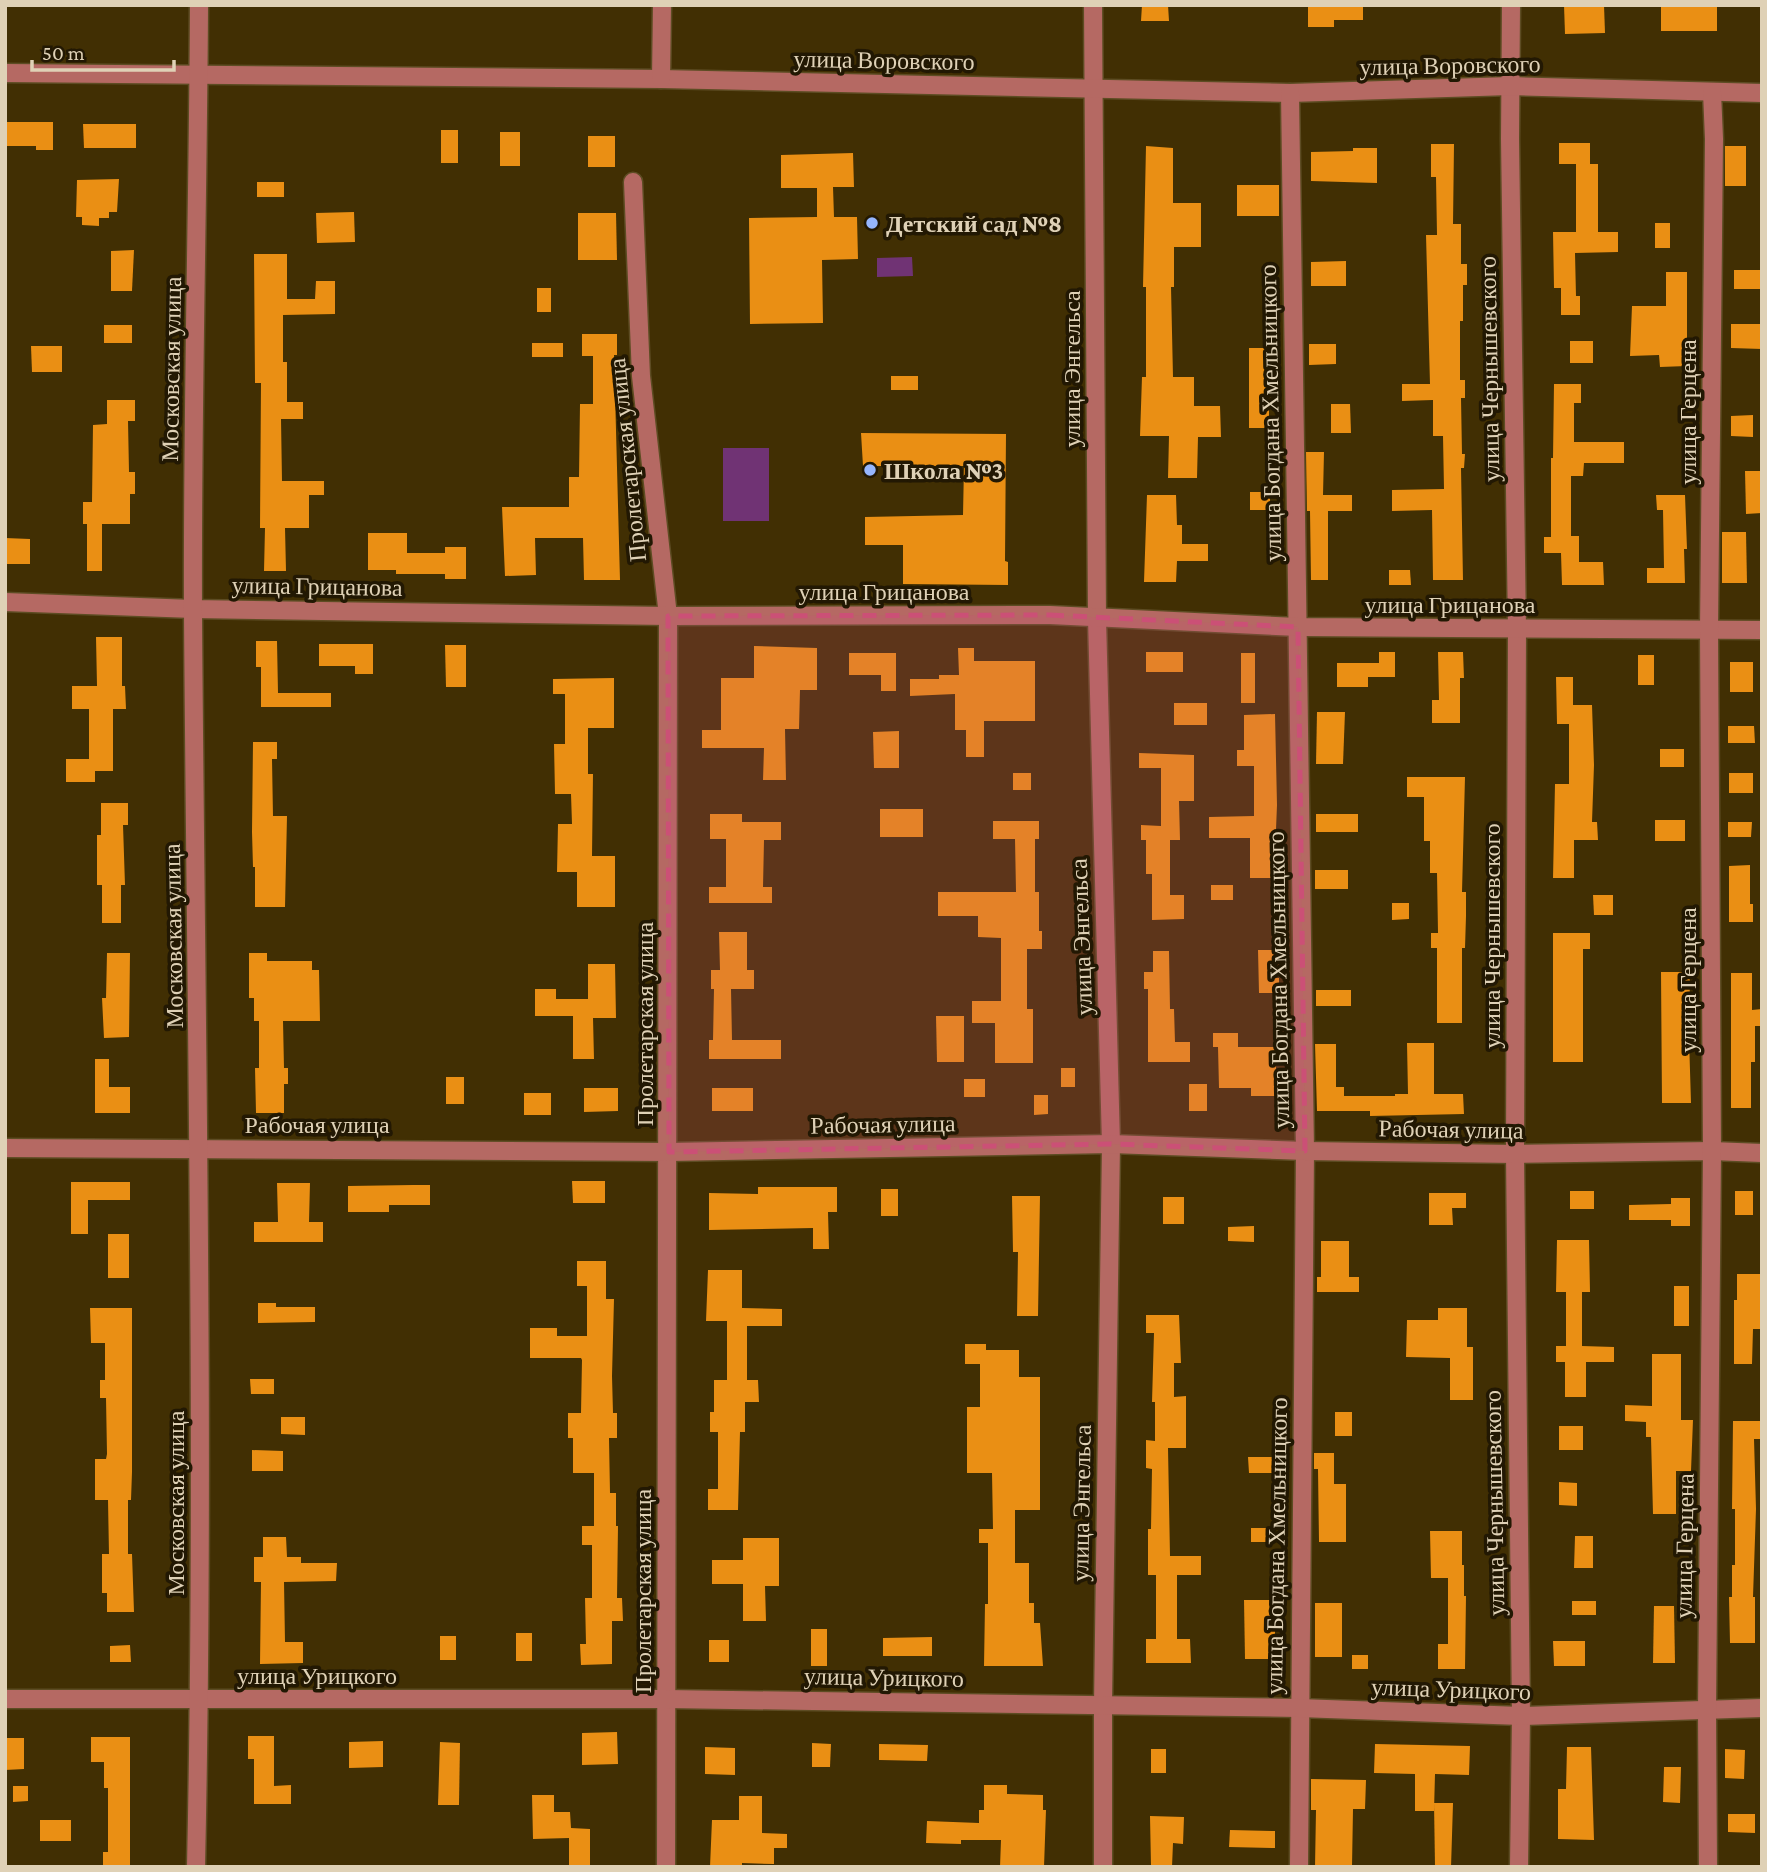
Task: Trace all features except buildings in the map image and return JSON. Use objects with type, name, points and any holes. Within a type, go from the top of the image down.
[{"type":"street","name":"Московская улица","points":[[196,1867],[200,1148],[193,609],[199,5]]},
{"type":"street","points":[[661,79],[662,5]]},
{"type":"street","name":"улица Энгельса","points":[[1093,5],[1097,618],[1111,1144],[1103,1867]]},
{"type":"street","name":"улица Чернышевского","points":[[1511,5],[1517,629],[1515,1154],[1521,1716],[1519,1867]]},
{"type":"street","name":"улица Воровского","points":[[5,73],[661,79],[1290,93],[1510,86],[1762,93]]},
{"type":"street","name":"улица Герцена","points":[[1708,1867],[1712,1151],[1709,630],[1714,139],[1712,92]]},
{"type":"street","name":"улица Богдана Хмельницкого","points":[[1290,93],[1305,1151],[1299,1867]]},
{"type":"street","name":"Пролетарская улица","points":[[633,182],[641,376],[668,616],[666,1867]]},
{"type":"street","name":"улица Грицанова","points":[[5,602],[193,609],[668,616],[1050,615],[1298,627],[1762,630]]},
{"type":"street","name":"Рабочая улица","points":[[5,1148],[669,1152],[1111,1144],[1305,1151],[1515,1154],[1712,1151],[1762,1153]]},
{"type":"street","name":"улица Урицкого","points":[[5,1699],[666,1699],[1299,1708],[1521,1716],[1707,1712],[1762,1708]]},
{"type":"highlighted area","points":[[1050,615],[1298,627],[1305,1151],[1111,1144],[669,1152],[668,616]]},
{"type":"shaded area","points":[[912,257],[913,276],[877,277],[877,258]]},
{"type":"shaded area","points":[[723,448],[769,448],[769,521],[723,521]]},
{"type":"place","name":"Детский сад №8","points":[[872,223]]},
{"type":"place","name":"Школа №3","points":[[870,470]]}]
